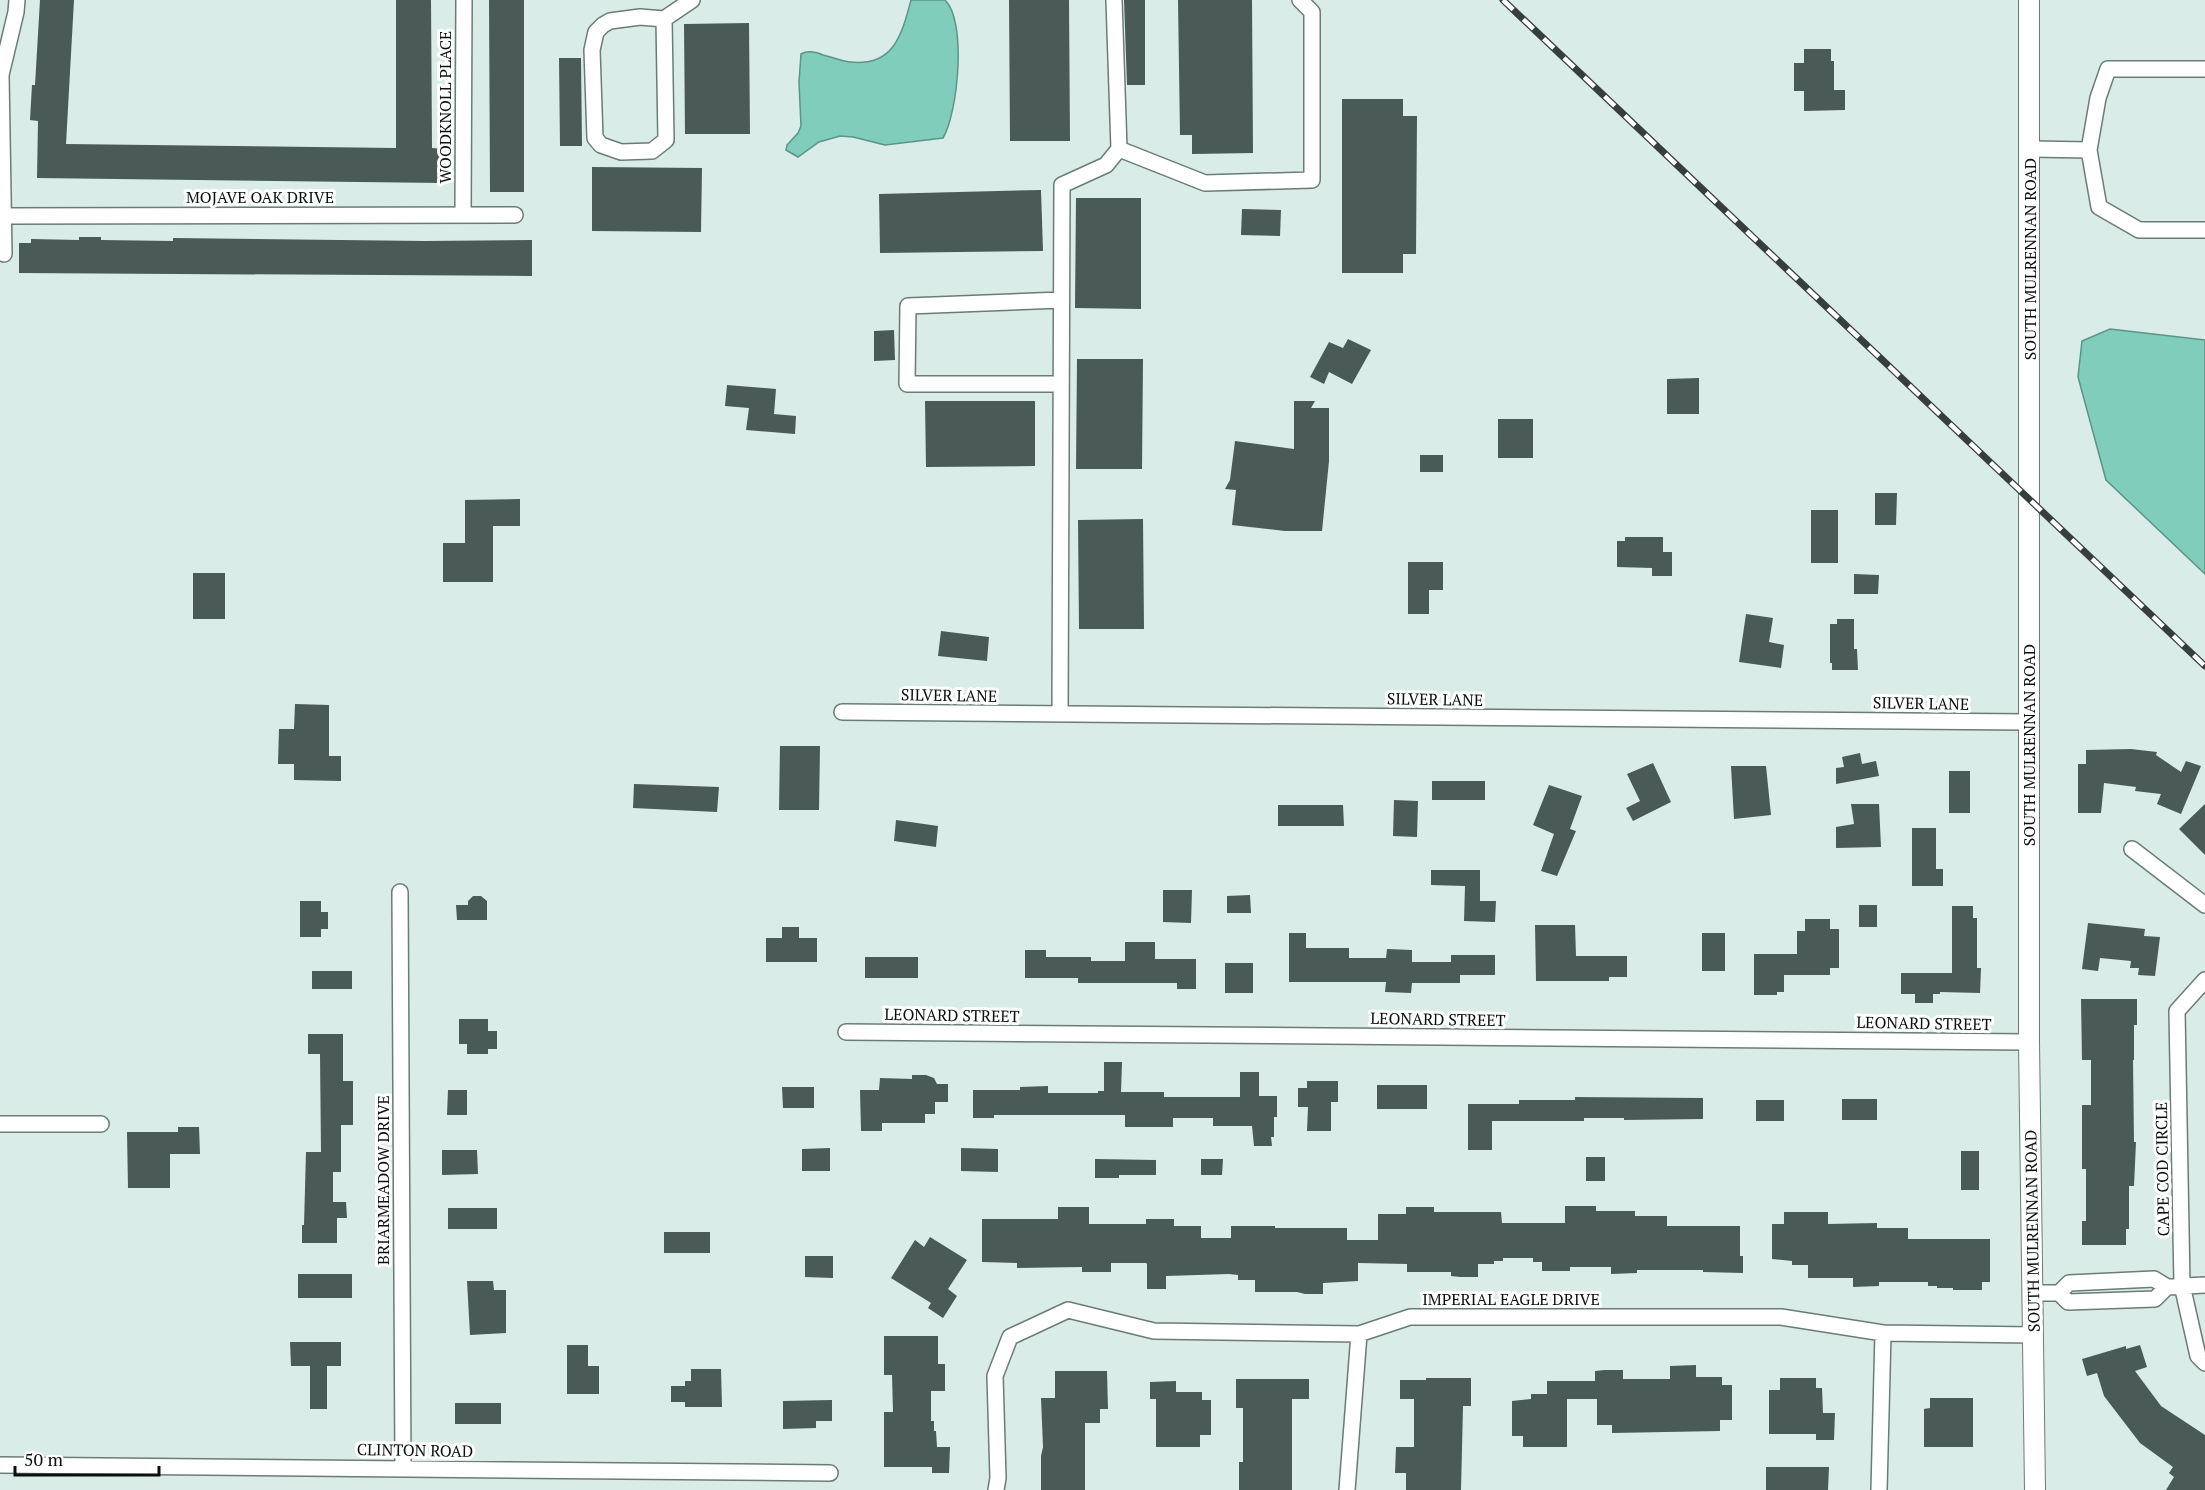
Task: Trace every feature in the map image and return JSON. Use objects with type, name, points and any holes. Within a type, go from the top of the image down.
[{"type":"street","points":[[4,254],[1,75],[17,0]]},
{"type":"street","name":"WOODKNOLL PLACE","points":[[463,215],[464,0]]},
{"type":"street","points":[[664,20],[666,140],[652,151],[610,150],[595,138],[592,50],[596,32],[610,21],[640,17],[664,20],[692,0]]},
{"type":"street","points":[[1060,714],[1062,185],[1106,165],[1119,149],[1114,0]]},
{"type":"street","points":[[1119,149],[1205,183],[1312,180],[1312,12],[1300,0]]},
{"type":"street","name":"SOUTH MULRENNAN ROAD","points":[[2029,0],[2029,1042],[2035,1490]]},
{"type":"street","points":[[2205,69],[2108,69],[2098,98],[2089,150],[2099,207],[2139,230],[2205,230]]},
{"type":"street","points":[[2030,149],[2089,150]]},
{"type":"street","name":"MOJAVE OAK DRIVE","points":[[4,216],[515,215]]},
{"type":"street","points":[[1061,300],[908,306],[907,384],[1061,384]]},
{"type":"street","name":"SILVER LANE","points":[[842,712],[2028,722]]},
{"type":"street","points":[[2132,849],[2205,905]]},
{"type":"street","name":"BRIARMEADOW DRIVE","points":[[400,892],[403,1468]]},
{"type":"street","name":"CAPE COD CIRCLE","points":[[2205,980],[2177,1011],[2174,1286],[2198,1356],[2205,1363]]},
{"type":"street","name":"LEONARD STREET","points":[[846,1032],[2029,1042]]},
{"type":"street","points":[[0,1124],[101,1124]]},
{"type":"street","points":[[2033,1293],[2059,1293],[2068,1302],[2154,1299],[2174,1286],[2205,1285]]},
{"type":"street","name":"IMPERIAL EAGLE DRIVE","points":[[996,1490],[998,1478],[994,1376],[1010,1337],[1068,1310],[1154,1331],[1359,1334],[1410,1317],[1781,1317],[1883,1333],[2033,1335]]},
{"type":"street","points":[[1879,1490],[1883,1333]]},
{"type":"street","points":[[1347,1490],[1359,1334]]},
{"type":"street","name":"CLINTON ROAD","points":[[0,1465],[830,1473]]},
{"type":"shaded area","points":[[911,0],[945,0],[952,11],[956,27],[958,68],[956,89],[953,109],[943,138],[885,145],[840,136],[819,142],[798,157],[786,150],[787,145],[801,126],[799,82],[801,54],[815,52],[850,62],[877,59],[894,46],[904,25]]},
{"type":"shaded area","points":[[2110,329],[2205,340],[2205,574],[2106,480],[2078,377],[2082,341]]},
{"type":"building","points":[[40,0],[74,0],[66,144],[396,148],[396,0],[431,0],[432,148],[444,149],[443,183],[37,178],[38,121],[30,120],[32,85],[35,85]]},
{"type":"building","points":[[489,0],[524,0],[524,192],[490,192]]},
{"type":"building","points":[[1009,0],[1069,0],[1070,141],[1010,141]]},
{"type":"building","points":[[1124,0],[1145,0],[1145,85],[1127,85]]},
{"type":"building","points":[[1178,0],[1252,0],[1253,153],[1192,154],[1192,135],[1180,135]]},
{"type":"building","points":[[749,23],[750,134],[685,134],[684,24]]},
{"type":"building","points":[[1804,49],[1831,49],[1831,61],[1834,61],[1834,90],[1845,90],[1845,110],[1804,111],[1804,91],[1794,91],[1794,63],[1804,63]]},
{"type":"building","points":[[559,58],[581,58],[582,146],[560,146]]},
{"type":"building","points":[[1342,99],[1403,99],[1403,116],[1417,116],[1416,254],[1403,254],[1403,273],[1342,273]]},
{"type":"building","points":[[592,167],[702,168],[701,232],[592,231]]},
{"type":"building","points":[[1041,190],[1043,251],[880,253],[879,194]]},
{"type":"building","points":[[1076,198],[1141,198],[1141,309],[1075,308]]},
{"type":"building","points":[[1242,209],[1281,210],[1280,236],[1241,235]]},
{"type":"building","points":[[79,237],[101,237],[101,240],[173,241],[173,238],[532,240],[532,276],[19,273],[19,243],[31,243],[31,239],[79,240]]},
{"type":"building","points":[[894,330],[895,360],[874,361],[874,331]]},
{"type":"building","points":[[1348,339],[1371,350],[1352,384],[1329,372],[1324,384],[1310,377],[1329,342],[1343,348]]},
{"type":"building","points":[[1077,359],[1143,359],[1142,469],[1076,469]]},
{"type":"building","points":[[1699,378],[1699,414],[1667,414],[1667,379]]},
{"type":"building","points":[[727,385],[776,389],[774,414],[796,416],[795,434],[746,430],[749,408],[725,406]]},
{"type":"building","points":[[925,401],[1035,401],[1035,466],[926,467]]},
{"type":"building","points":[[1294,401],[1315,401],[1311,408],[1329,408],[1329,461],[1322,531],[1285,531],[1232,525],[1236,490],[1225,489],[1230,480],[1235,441],[1294,449]]},
{"type":"building","points":[[1498,419],[1533,419],[1533,458],[1498,458]]},
{"type":"building","points":[[1420,455],[1443,455],[1443,472],[1420,472]]},
{"type":"building","points":[[1875,493],[1897,493],[1896,525],[1875,525]]},
{"type":"building","points":[[520,499],[520,526],[493,526],[493,582],[443,582],[443,543],[465,543],[465,500]]},
{"type":"building","points":[[1811,510],[1838,510],[1838,563],[1811,563]]},
{"type":"building","points":[[1143,519],[1144,629],[1079,629],[1078,520]]},
{"type":"building","points":[[1625,537],[1663,537],[1663,552],[1672,552],[1672,576],[1652,576],[1652,568],[1617,567],[1617,541],[1625,541]]},
{"type":"building","points":[[1408,562],[1443,562],[1443,590],[1429,590],[1429,614],[1408,614]]},
{"type":"building","points":[[193,573],[225,573],[225,619],[193,619]]},
{"type":"building","points":[[1854,574],[1879,575],[1878,594],[1854,594]]},
{"type":"building","points":[[1746,614],[1773,618],[1769,642],[1784,645],[1781,668],[1739,662]]},
{"type":"building","points":[[1837,619],[1854,619],[1854,649],[1857,649],[1858,670],[1832,670],[1830,624],[1837,624]]},
{"type":"building","points":[[941,631],[989,637],[987,661],[938,656]]},
{"type":"building","points":[[295,704],[329,705],[329,756],[341,756],[341,781],[294,780],[294,764],[278,764],[279,729],[294,729]]},
{"type":"building","points":[[780,746],[820,746],[819,810],[779,810]]},
{"type":"building","points":[[2131,749],[2157,752],[2156,755],[2181,772],[2186,761],[2201,766],[2181,814],[2157,804],[2161,794],[2135,791],[2136,787],[2104,783],[2101,813],[2078,813],[2078,764],[2086,764],[2086,750]]},
{"type":"building","points":[[1860,753],[1862,764],[1876,761],[1879,776],[1836,784],[1836,768],[1844,767],[1842,757]]},
{"type":"building","points":[[1653,763],[1671,802],[1633,821],[1626,808],[1640,801],[1627,774]]},
{"type":"building","points":[[1731,766],[1766,766],[1771,815],[1734,819]]},
{"type":"building","points":[[1949,771],[1970,771],[1970,813],[1949,813]]},
{"type":"building","points":[[1432,781],[1485,781],[1485,800],[1432,800]]},
{"type":"building","points":[[634,784],[719,787],[717,812],[633,808]]},
{"type":"building","points":[[1549,785],[1582,796],[1570,829],[1576,831],[1557,876],[1541,871],[1554,834],[1533,825]]},
{"type":"building","points":[[1394,800],[1418,801],[1417,837],[1393,836]]},
{"type":"building","points":[[1851,804],[1879,804],[1881,847],[1836,848],[1836,827],[1854,824]]},
{"type":"building","points":[[2205,804],[2205,855],[2179,829]]},
{"type":"building","points":[[1278,805],[1343,805],[1344,826],[1278,826]]},
{"type":"building","points":[[896,820],[938,826],[936,847],[894,841]]},
{"type":"building","points":[[1912,828],[1936,828],[1936,869],[1943,869],[1943,886],[1912,886]]},
{"type":"building","points":[[1431,870],[1480,870],[1480,901],[1496,901],[1495,922],[1464,921],[1465,886],[1431,885]]},
{"type":"building","points":[[1163,890],[1192,890],[1191,923],[1163,922]]},
{"type":"building","points":[[1250,895],[1251,913],[1227,913],[1227,896]]},
{"type":"building","points":[[473,896],[481,896],[487,901],[487,920],[457,920],[456,905],[468,905],[468,901]]},
{"type":"building","points":[[300,901],[321,901],[321,912],[328,912],[328,929],[321,929],[321,937],[300,937]]},
{"type":"building","points":[[1859,905],[1877,905],[1877,927],[1859,927]]},
{"type":"building","points":[[1952,906],[1973,906],[1973,918],[1977,918],[1977,968],[1981,968],[1980,993],[1940,992],[1940,994],[1933,994],[1933,1003],[1915,1003],[1915,994],[1901,994],[1901,973],[1952,973]]},
{"type":"building","points":[[1805,919],[1830,919],[1830,929],[1839,929],[1839,968],[1830,968],[1830,975],[1784,975],[1784,992],[1777,992],[1777,995],[1754,995],[1754,954],[1797,954],[1797,931],[1805,931]]},
{"type":"building","points":[[2088,923],[2145,929],[2144,936],[2160,937],[2155,976],[2138,975],[2139,968],[2130,968],[2131,961],[2100,958],[2098,971],[2082,969]]},
{"type":"building","points":[[1535,925],[1575,925],[1576,956],[1627,956],[1627,977],[1609,977],[1609,981],[1536,981]]},
{"type":"building","points":[[782,927],[799,927],[799,938],[817,938],[817,962],[766,962],[766,938],[782,938]]},
{"type":"building","points":[[1289,933],[1306,933],[1306,948],[1349,948],[1349,958],[1386,958],[1387,949],[1412,950],[1412,962],[1451,962],[1451,955],[1495,955],[1495,975],[1460,975],[1460,983],[1412,983],[1411,993],[1385,992],[1386,982],[1289,982]]},
{"type":"building","points":[[1702,933],[1725,933],[1725,971],[1702,971]]},
{"type":"building","points":[[1125,942],[1155,942],[1155,959],[1196,959],[1196,989],[1177,989],[1177,983],[1078,983],[1078,978],[1025,978],[1025,950],[1046,950],[1046,957],[1091,957],[1091,961],[1125,961]]},
{"type":"building","points":[[865,957],[918,957],[918,978],[865,978]]},
{"type":"building","points":[[1225,963],[1253,963],[1253,993],[1225,993]]},
{"type":"building","points":[[312,971],[352,971],[352,989],[312,989]]},
{"type":"building","points":[[2081,999],[2137,999],[2133,1060],[2134,1142],[2136,1142],[2134,1186],[2129,1186],[2129,1229],[2126,1229],[2126,1245],[2082,1245],[2082,1221],[2086,1221],[2086,1169],[2082,1169],[2082,1105],[2091,1105],[2091,1060],[2082,1060]]},
{"type":"building","points":[[459,1019],[488,1019],[488,1031],[497,1031],[497,1049],[488,1049],[488,1054],[467,1054],[467,1044],[459,1044]]},
{"type":"building","points":[[308,1034],[343,1034],[343,1081],[353,1081],[353,1125],[341,1125],[341,1172],[333,1172],[333,1202],[346,1202],[347,1218],[337,1218],[337,1243],[302,1243],[306,1152],[321,1152],[320,1054],[308,1054]]},
{"type":"building","points":[[1104,1062],[1122,1062],[1121,1092],[1164,1092],[1164,1097],[1240,1097],[1240,1072],[1259,1072],[1259,1096],[1277,1096],[1277,1117],[1274,1117],[1272,1146],[1254,1146],[1252,1126],[1213,1126],[1213,1118],[1173,1118],[1173,1127],[1125,1127],[1125,1115],[994,1115],[994,1118],[973,1118],[973,1090],[1020,1090],[1020,1087],[1048,1086],[1048,1093],[1104,1091]]},
{"type":"building","points":[[912,1075],[926,1075],[934,1078],[937,1084],[948,1084],[948,1102],[935,1102],[935,1114],[925,1114],[925,1123],[882,1123],[882,1131],[861,1131],[860,1090],[879,1090],[880,1078],[912,1079]]},
{"type":"building","points":[[1307,1081],[1338,1081],[1338,1102],[1331,1102],[1331,1131],[1307,1131],[1308,1107],[1298,1107],[1298,1088],[1307,1088]]},
{"type":"building","points":[[1377,1085],[1427,1085],[1427,1109],[1377,1109]]},
{"type":"building","points":[[782,1087],[814,1087],[814,1108],[783,1108]]},
{"type":"building","points":[[448,1090],[467,1090],[467,1115],[447,1115]]},
{"type":"building","points":[[1575,1097],[1703,1098],[1703,1119],[1584,1118],[1584,1121],[1492,1121],[1492,1150],[1468,1150],[1468,1104],[1519,1104],[1519,1100],[1575,1100]]},
{"type":"building","points":[[1842,1099],[1877,1099],[1877,1120],[1842,1120]]},
{"type":"building","points":[[1756,1100],[1784,1100],[1784,1121],[1756,1121]]},
{"type":"building","points":[[178,1127],[199,1127],[200,1154],[170,1154],[170,1188],[128,1188],[127,1132],[178,1132]]},
{"type":"building","points":[[830,1148],[830,1171],[802,1171],[802,1149]]},
{"type":"building","points":[[961,1148],[998,1149],[998,1172],[961,1171]]},
{"type":"building","points":[[442,1150],[477,1150],[478,1174],[442,1175]]},
{"type":"building","points":[[1961,1151],[1979,1151],[1979,1190],[1961,1190]]},
{"type":"building","points":[[1586,1157],[1605,1157],[1605,1181],[1586,1181]]},
{"type":"building","points":[[1095,1159],[1156,1160],[1156,1175],[1119,1175],[1119,1178],[1095,1178]]},
{"type":"building","points":[[1201,1159],[1223,1159],[1222,1175],[1201,1175]]},
{"type":"building","points":[[1565,1206],[1596,1206],[1596,1211],[1635,1211],[1635,1216],[1667,1216],[1667,1226],[1740,1226],[1740,1256],[1743,1256],[1743,1273],[1703,1272],[1703,1270],[1637,1270],[1637,1273],[1611,1274],[1611,1267],[1570,1267],[1570,1271],[1542,1271],[1542,1262],[1533,1262],[1533,1258],[1503,1258],[1503,1261],[1494,1261],[1494,1264],[1478,1264],[1478,1277],[1460,1277],[1451,1276],[1451,1272],[1407,1272],[1407,1264],[1358,1263],[1358,1281],[1323,1283],[1323,1294],[1305,1294],[1255,1292],[1255,1280],[1238,1280],[1238,1275],[1229,1274],[1166,1276],[1166,1289],[1147,1289],[1146,1263],[1111,1263],[1111,1272],[1082,1272],[1082,1267],[1017,1268],[1017,1263],[982,1262],[982,1219],[1058,1219],[1058,1207],[1089,1207],[1089,1224],[1146,1224],[1146,1219],[1174,1219],[1174,1226],[1201,1226],[1201,1238],[1231,1238],[1231,1226],[1275,1226],[1275,1228],[1347,1228],[1347,1240],[1378,1240],[1378,1214],[1406,1214],[1406,1207],[1434,1207],[1434,1212],[1501,1212],[1502,1223],[1565,1223]]},
{"type":"building","points":[[448,1208],[497,1208],[497,1229],[448,1229]]},
{"type":"building","points":[[1784,1212],[1828,1212],[1828,1224],[1877,1223],[1877,1228],[1908,1228],[1908,1239],[1990,1239],[1990,1282],[1982,1282],[1982,1290],[1953,1290],[1953,1288],[1928,1286],[1928,1282],[1879,1282],[1879,1286],[1853,1287],[1853,1278],[1808,1278],[1808,1265],[1792,1265],[1792,1261],[1772,1259],[1772,1224],[1784,1224]]},
{"type":"building","points":[[664,1232],[710,1232],[710,1253],[664,1253]]},
{"type":"building","points":[[930,1237],[967,1260],[948,1289],[957,1296],[943,1318],[928,1308],[931,1303],[891,1278],[915,1240],[924,1247]]},
{"type":"building","points":[[805,1256],[833,1256],[833,1278],[805,1277]]},
{"type":"building","points":[[298,1274],[352,1274],[352,1298],[298,1298]]},
{"type":"building","points":[[467,1281],[493,1281],[494,1290],[506,1290],[506,1333],[470,1335]]},
{"type":"building","points":[[884,1336],[938,1336],[938,1364],[945,1364],[945,1391],[931,1391],[931,1421],[934,1421],[937,1447],[950,1447],[949,1473],[932,1473],[932,1467],[884,1467],[884,1412],[893,1412],[892,1375],[884,1375]]},
{"type":"building","points":[[290,1342],[341,1342],[341,1366],[327,1366],[327,1409],[310,1409],[310,1366],[291,1366]]},
{"type":"building","points":[[567,1345],[588,1345],[588,1366],[599,1366],[599,1394],[567,1394]]},
{"type":"building","points":[[2140,1345],[2147,1367],[2135,1371],[2161,1406],[2205,1435],[2205,1490],[2166,1490],[2174,1477],[2169,1473],[2173,1467],[2140,1443],[2104,1396],[2097,1373],[2087,1376],[2082,1359],[2126,1346],[2126,1349]]},
{"type":"building","points":[[1696,1365],[1696,1377],[1722,1377],[1722,1385],[1732,1385],[1732,1420],[1720,1420],[1720,1431],[1612,1433],[1612,1425],[1597,1425],[1597,1399],[1567,1399],[1567,1447],[1523,1447],[1523,1436],[1512,1436],[1512,1401],[1531,1399],[1531,1394],[1547,1394],[1547,1381],[1595,1381],[1595,1371],[1605,1370],[1623,1370],[1623,1379],[1670,1379],[1670,1366]]},
{"type":"building","points":[[691,1369],[721,1369],[722,1407],[685,1407],[685,1402],[671,1402],[671,1386],[685,1386],[685,1381],[691,1381]]},
{"type":"building","points":[[1055,1371],[1107,1371],[1108,1409],[1100,1409],[1100,1423],[1085,1423],[1085,1490],[1041,1490],[1043,1447],[1041,1398],[1055,1398]]},
{"type":"building","points":[[1426,1378],[1471,1378],[1471,1406],[1463,1406],[1461,1490],[1406,1490],[1406,1473],[1395,1473],[1396,1447],[1414,1447],[1414,1399],[1400,1399],[1400,1380],[1426,1380]]},
{"type":"building","points":[[1780,1378],[1816,1378],[1816,1388],[1822,1388],[1823,1413],[1835,1413],[1834,1440],[1816,1440],[1816,1434],[1769,1434],[1769,1390],[1780,1390]]},
{"type":"building","points":[[1236,1379],[1309,1379],[1309,1399],[1292,1399],[1292,1490],[1239,1490],[1239,1462],[1243,1462],[1243,1408],[1236,1408]]},
{"type":"building","points":[[1176,1381],[1176,1392],[1202,1392],[1202,1400],[1211,1400],[1211,1435],[1200,1435],[1200,1447],[1156,1447],[1156,1399],[1150,1399],[1150,1382]]},
{"type":"building","points":[[1930,1398],[1973,1398],[1973,1447],[1924,1447],[1924,1409],[1930,1408]]},
{"type":"building","points":[[832,1400],[832,1421],[816,1421],[816,1428],[783,1429],[783,1401]]},
{"type":"building","points":[[455,1403],[501,1403],[501,1424],[455,1424]]},
{"type":"building","points":[[1766,1467],[1829,1467],[1828,1490],[1766,1490]]},
{"type":"railway","points":[[1503,0],[2205,666]]}]
